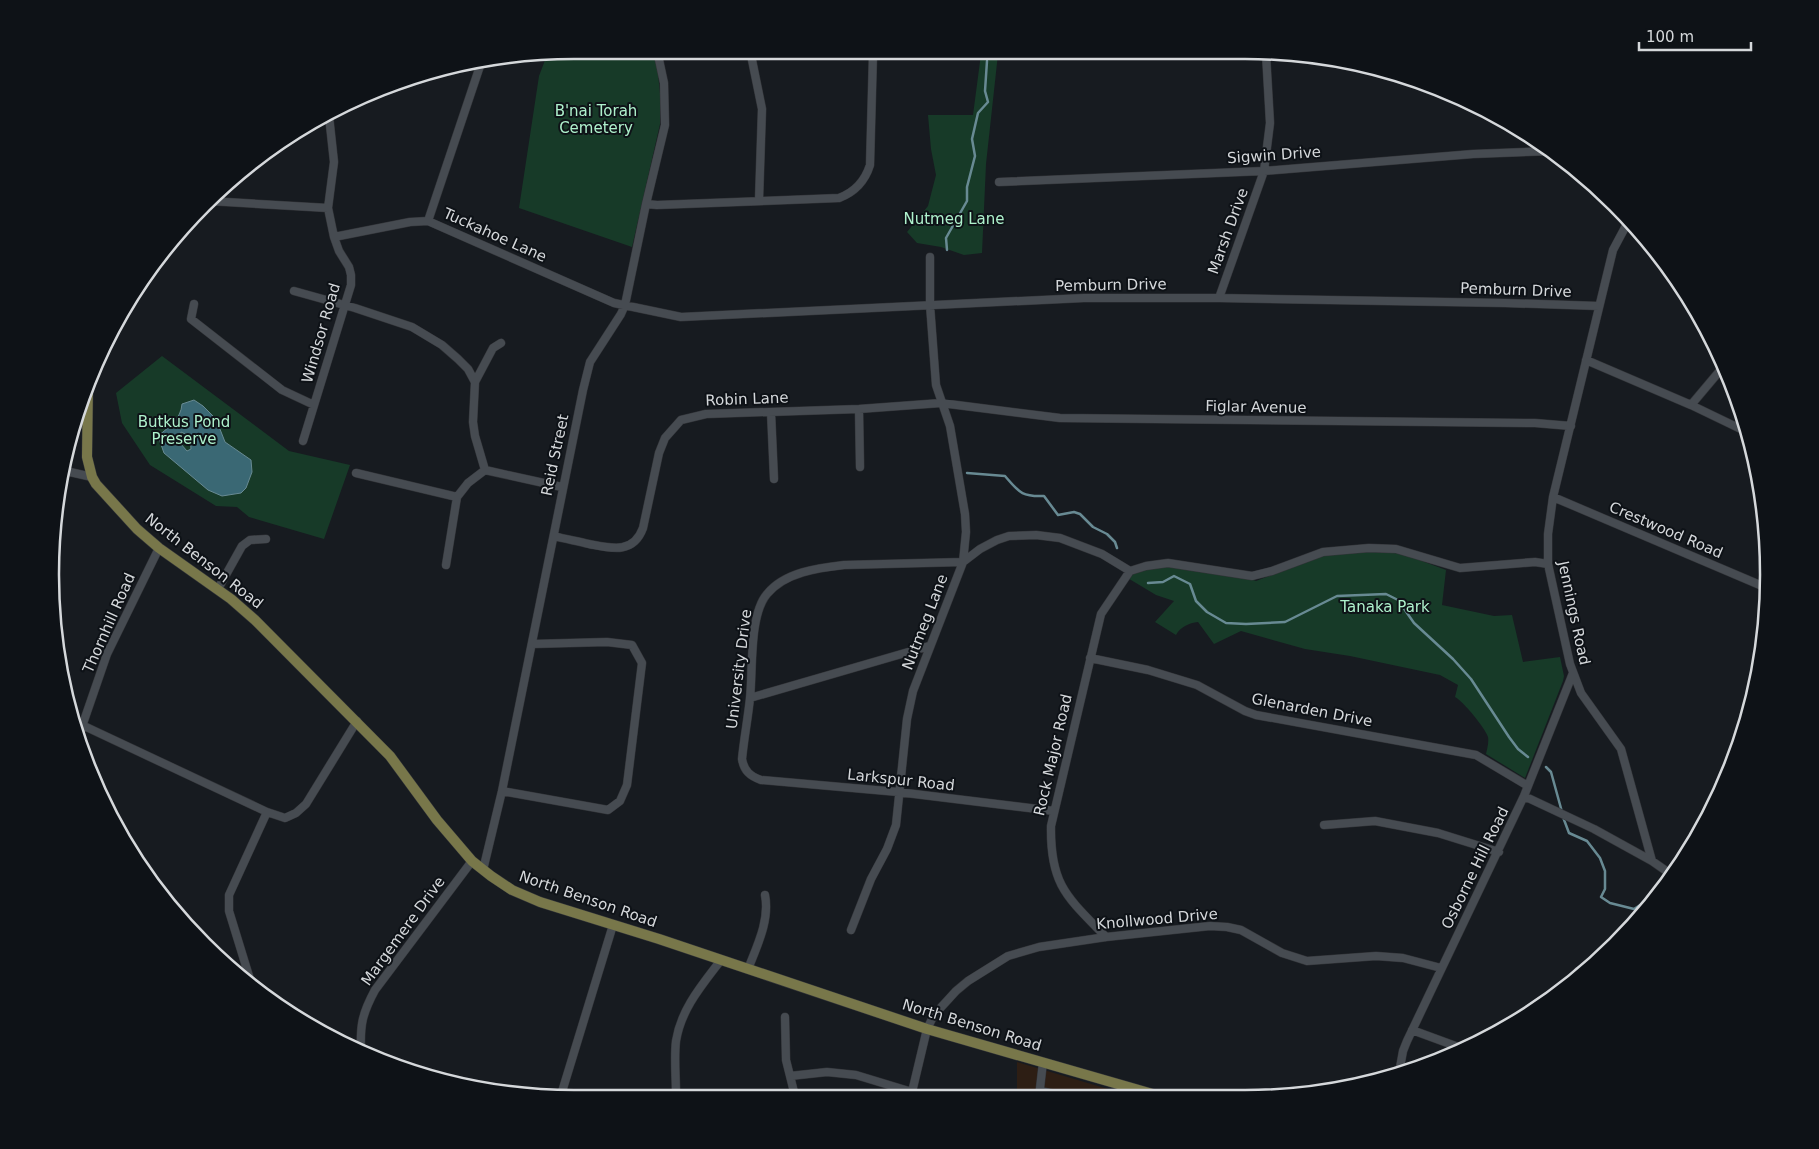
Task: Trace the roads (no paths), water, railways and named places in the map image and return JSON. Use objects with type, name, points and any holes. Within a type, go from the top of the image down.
[{"type":"main road","points":[[88,404],[86,450],[92,477]]},
{"type":"main road","name":"North Benson Road","points":[[92,477],[104,494],[137,529],[159,548],[240,605],[256,620],[390,756],[437,820],[472,861],[503,885],[520,894],[927,1028],[1139,1090]]},
{"type":"street","name":"Reid Street","points":[[483,870],[502,791],[554,536],[562,487],[590,362],[625,305],[665,125],[664,83],[659,59]]},
{"type":"street","points":[[752,59],[762,109],[759,200]]},
{"type":"street","points":[[646,204],[839,198],[850,194],[860,185],[870,164],[873,59]]},
{"type":"street","name":"Marsh Drive","points":[[1219,298],[1264,171],[1270,123],[1266,60]]},
{"type":"street","name":"Tuckahoe Lane","points":[[479,68],[428,221],[614,303],[625,305]]},
{"type":"street","name":"Windsor Road","points":[[303,441],[351,286],[351,275],[334,237],[328,208],[334,162],[330,121]]},
{"type":"street","name":"Sigwin Drive","points":[[999,182],[1264,171],[1473,154],[1539,152]]},
{"type":"street","points":[[219,202],[328,208]]},
{"type":"street","points":[[334,237],[410,222],[428,221]]},
{"type":"street","name":"Jennings Road","points":[[1625,227],[1613,250],[1553,497],[1548,534],[1548,564],[1573,673],[1588,704],[1621,749],[1652,861]]},
{"type":"street","name":"Nutmeg Lane","points":[[851,930],[896,825],[898,792],[913,691],[963,562],[966,532],[965,514],[950,426],[936,385],[930,305],[930,257]]},
{"type":"street","points":[[294,291],[412,327],[442,345],[468,369],[475,382]]},
{"type":"street","name":"Pemburn Drive","points":[[625,305],[695,317],[1084,298],[1219,298],[1599,306]]},
{"type":"street","points":[[194,304],[190,319],[282,390],[314,405]]},
{"type":"street","points":[[485,470],[473,422],[475,382],[493,348],[501,343]]},
{"type":"street","points":[[1586,360],[1691,405],[1739,428]]},
{"type":"street","points":[[1691,405],[1719,371]]},
{"type":"street","name":"Robin Lane","points":[[554,536],[614,549],[627,546],[642,533],[661,446],[677,424],[686,418],[706,414],[941,403]]},
{"type":"street","name":"Figlar Avenue","points":[[941,403],[1060,418],[1535,423],[1571,426]]},
{"type":"street","points":[[859,408],[860,468]]},
{"type":"street","points":[[771,412],[774,479]]},
{"type":"street","points":[[446,565],[458,497],[468,482],[485,470],[562,487]]},
{"type":"street","points":[[69,472],[92,477]]},
{"type":"street","points":[[356,473],[458,497]]},
{"type":"street","name":"Crestwood Road","points":[[1553,497],[1760,585]]},
{"type":"street","points":[[963,562],[980,549],[997,540],[1009,536],[1036,535],[1060,538],[1102,554],[1130,572],[1146,566],[1168,563],[1252,576],[1272,571],[1323,552],[1369,548],[1396,549],[1460,568],[1535,562],[1548,564]]},
{"type":"street","points":[[218,589],[242,546],[250,540],[266,539]]},
{"type":"street","name":"Thornhill Road","points":[[82,725],[107,654],[159,548]]},
{"type":"street","name":"University Drive","points":[[747,772],[742,759],[750,698],[757,614],[767,594],[778,584],[810,570],[844,565],[963,562]]},
{"type":"street","name":"Rock Major Road","points":[[1106,937],[1068,898],[1058,880],[1051,852],[1051,826],[1101,614],[1130,572]]},
{"type":"street","points":[[502,791],[608,810],[620,802],[627,785],[642,663],[632,645],[606,642],[532,644]]},
{"type":"street","points":[[750,698],[929,646]]},
{"type":"street","name":"Glenarden Drive","points":[[1090,658],[1148,670],[1197,685],[1256,716],[1476,755],[1528,786]]},
{"type":"street","name":"Osborne Hill Road","points":[[1400,1066],[1403,1051],[1412,1030],[1499,852],[1524,796],[1573,673]]},
{"type":"street","points":[[82,725],[267,812],[285,818],[302,809],[357,721]]},
{"type":"street","name":"Larkspur Road","points":[[747,772],[761,780],[898,792],[1054,811]]},
{"type":"street","points":[[1524,796],[1563,814],[1652,861],[1666,871]]},
{"type":"street","points":[[248,974],[229,911],[229,895],[267,812]]},
{"type":"street","points":[[1324,825],[1375,821],[1438,833],[1499,852]]},
{"type":"street","name":"Margemere Drive","points":[[361,1044],[360,1024],[375,990],[472,861]]},
{"type":"street","points":[[748,969],[765,920],[765,895]]},
{"type":"street","points":[[563,1090],[613,925]]},
{"type":"street","name":"Knollwood Drive","points":[[927,1028],[934,1015],[956,991],[968,981],[1008,956],[1039,947],[1106,937],[1210,926],[1227,926],[1252,936],[1282,953],[1307,961],[1376,956],[1403,958],[1441,968]]},
{"type":"street","points":[[676,1090],[676,1055],[679,1027],[695,993],[720,960]]},
{"type":"street","points":[[785,1017],[786,1060],[794,1090]]},
{"type":"street","points":[[917,1090],[927,1028]]},
{"type":"street","points":[[1412,1030],[1454,1045]]},
{"type":"street","points":[[1040,1090],[1042,1062]]},
{"type":"street","points":[[790,1076],[827,1072],[856,1076],[903,1090]]},
{"type":"water","points":[[194,400],[203,406],[216,419],[225,442],[251,460],[252,472],[246,488],[241,493],[222,496],[208,490],[164,453],[158,436],[177,418],[182,404]],"holes":[[[181,432],[190,436],[191,449],[187,451],[180,443]]]},
{"type":"waterway","points":[[947,250],[946,238],[967,201],[967,187],[975,156],[972,139],[978,113],[988,102],[985,91],[987,61]]},
{"type":"waterway","points":[[967,473],[1005,476],[1021,492],[1030,496],[1044,496],[1058,515],[1074,512],[1080,514],[1093,527],[1107,534],[1115,542],[1117,548]]},
{"type":"waterway","points":[[1148,583],[1163,582],[1174,576],[1190,584],[1196,601],[1207,612],[1226,623],[1246,624],[1285,622],[1337,596],[1386,594],[1398,600],[1414,623],[1453,659],[1471,679],[1509,737],[1518,749],[1528,757]]},
{"type":"waterway","points":[[1546,767],[1551,772],[1562,812]]},
{"type":"waterway","points":[[1563,817],[1569,833],[1587,841],[1600,858],[1605,871],[1605,889],[1601,897],[1610,903],[1634,909],[1640,905]]},
{"type":"park label","name":"B'nai Torah Cemetery","points":[[596,120]]},
{"type":"park label","name":"Butkus Pond Preserve","points":[[184,430]]},
{"type":"park label","name":"Tanaka Park","points":[[1385,607]]}]
